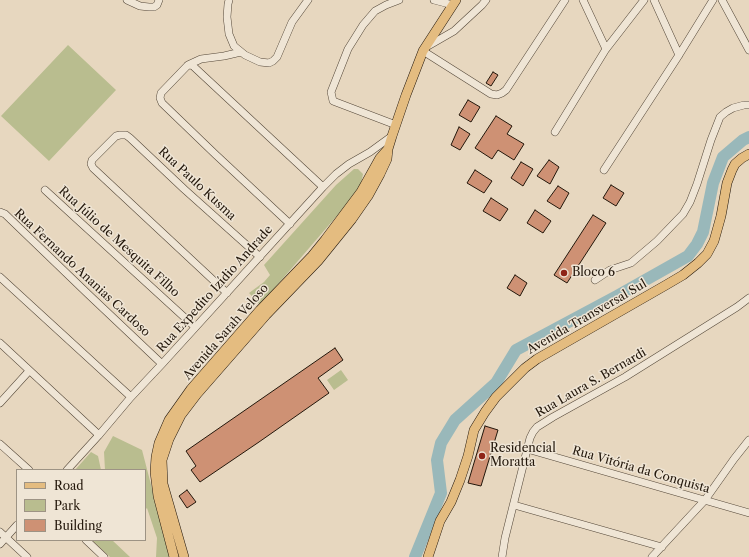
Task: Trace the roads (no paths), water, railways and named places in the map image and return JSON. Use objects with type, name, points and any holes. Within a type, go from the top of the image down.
[{"type":"main road","name":"Avenida Sarah Veloso","points":[[184,557],[179,526],[163,484],[162,460],[169,438],[181,415],[198,394],[266,315],[318,261],[352,219],[368,196],[387,159],[392,136],[424,49],[454,2]]},
{"type":"main road","name":"Avenida Sarah Veloso","points":[[174,557],[158,496],[155,472],[159,443],[169,420],[191,389],[260,310],[300,269],[325,240],[361,192],[380,158],[388,149]]},
{"type":"main road","name":"Avenida Transversal Sul","points":[[428,557],[440,521],[451,502],[460,480],[474,430],[496,397],[525,368],[537,359],[683,275],[698,263],[707,254],[714,241],[721,216],[727,183],[732,170],[735,164],[749,154]]},
{"type":"street","points":[[127,0],[140,6],[154,7],[157,5],[159,0]]},
{"type":"street","points":[[229,0],[227,17],[229,34],[234,46],[245,55],[260,62],[269,63],[274,61],[277,57],[292,22],[308,0]]},
{"type":"street","points":[[396,125],[332,101],[331,92],[348,49],[363,25],[375,11],[399,0]]},
{"type":"street","points":[[434,0],[454,2]]},
{"type":"street","points":[[486,0],[454,31],[424,49],[491,94],[497,95],[506,90],[565,0]]},
{"type":"street","points":[[583,0],[606,49]]},
{"type":"street","points":[[555,132],[606,49],[644,0]]},
{"type":"street","points":[[654,0],[679,55]]},
{"type":"street","points":[[604,170],[713,0]]},
{"type":"street","points":[[722,0],[747,42],[749,50]]},
{"type":"street","points":[[241,52],[201,59],[188,65],[161,93],[160,100],[290,224]]},
{"type":"street","points":[[188,65],[193,66],[323,187]]},
{"type":"street","points":[[595,280],[610,270],[631,263],[657,241],[683,214],[690,202],[697,184],[720,117],[733,108],[749,105]]},
{"type":"street","name":"Rua Paulo Kusma","points":[[227,293],[91,166],[92,160],[116,136],[120,134],[126,135],[260,257]]},
{"type":"street","name":"Rua Expedito Izídio Andrade","points":[[68,469],[131,397],[323,187],[349,164],[370,152],[392,136]]},
{"type":"street","name":"Rua Júlio de Mesquita Filho","points":[[45,190],[195,327]]},
{"type":"street","name":"Rua Fernando Ananias Cardoso","points":[[2,213],[162,364]]},
{"type":"street","points":[[0,277],[131,397]]},
{"type":"street","name":"Rua Laura S. Bernardi","points":[[502,557],[527,449],[530,438],[537,427],[612,386],[748,299]]},
{"type":"street","points":[[0,343],[99,435]]},
{"type":"street","points":[[0,403],[29,371]]},
{"type":"street","points":[[652,557],[705,500],[749,440]]},
{"type":"street","points":[[0,444],[28,469]]},
{"type":"street","name":"Rua Vitória da Conquista","points":[[527,449],[749,513]]},
{"type":"street","points":[[514,505],[662,547]]},
{"type":"street","points":[[0,544],[16,526]]},
{"type":"street","points":[[0,532],[27,557]]},
{"type":"street","points":[[87,541],[104,557]]},
{"type":"waterway","points":[[415,557],[441,493],[437,460],[441,443],[455,420],[496,383],[516,350],[688,256],[697,244],[703,232],[713,183],[723,157],[743,140],[749,137]]},
{"type":"place","name":"Bloco 6","points":[[564,273]]},
{"type":"place","name":"Residencial Moratta","points":[[482,456]]}]
